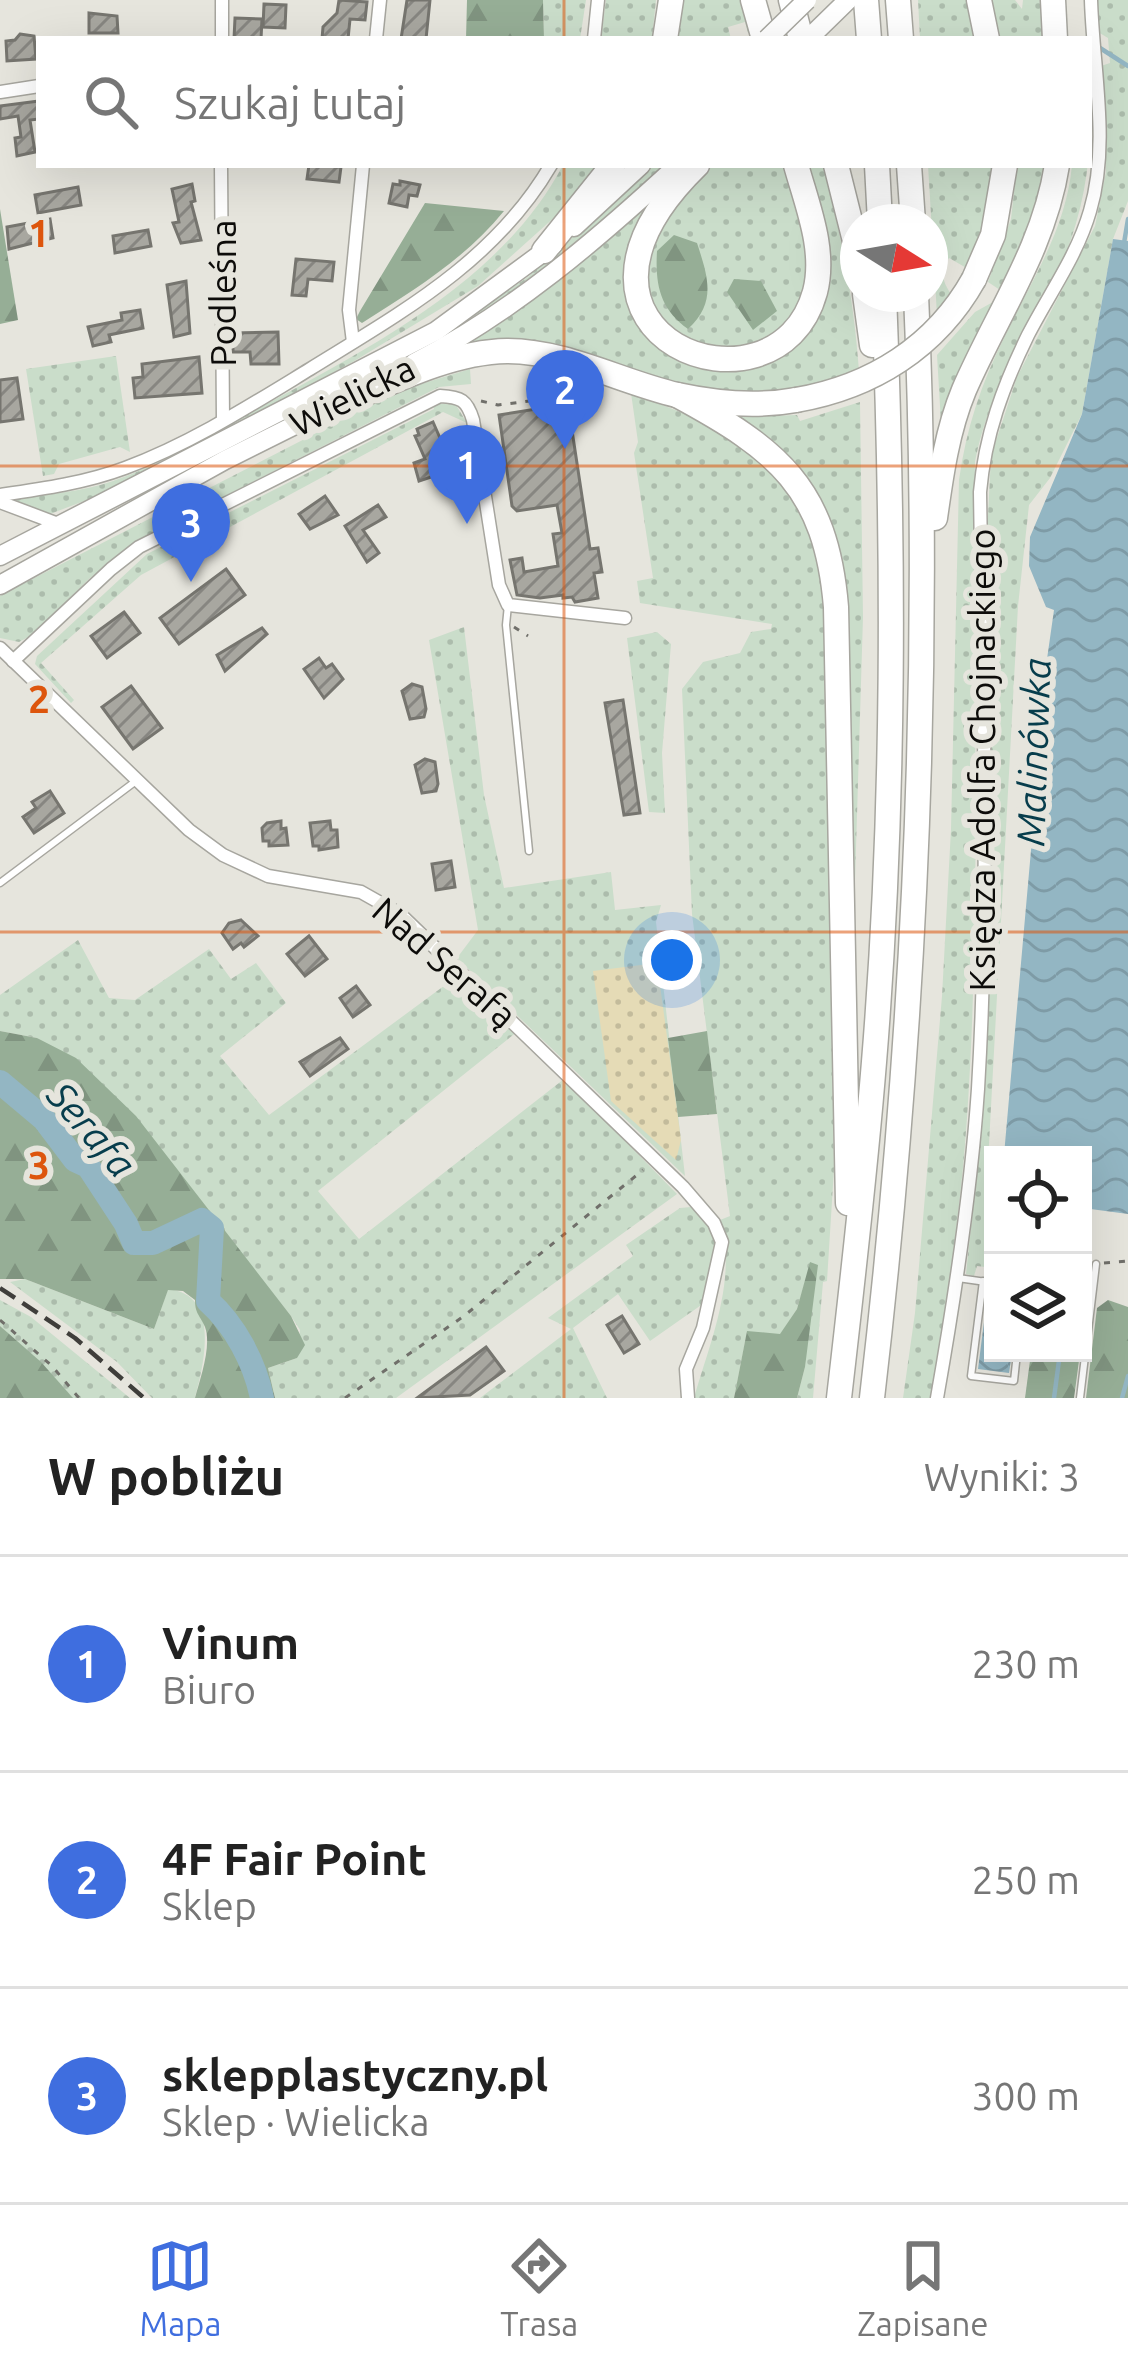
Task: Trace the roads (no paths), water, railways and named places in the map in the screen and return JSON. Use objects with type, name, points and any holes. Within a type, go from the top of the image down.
[{"type":"highway","points":[[665,36],[670,0]]},
{"type":"highway","points":[[752,0],[764,36]]},
{"type":"highway","points":[[790,0],[803,36]]},
{"type":"highway","points":[[866,0],[868,36]]},
{"type":"highway","points":[[898,0],[901,36]]},
{"type":"highway","points":[[979,0],[986,36]]},
{"type":"highway","points":[[1053,0],[1055,36]]},
{"type":"highway","points":[[544,251],[611,168]]},
{"type":"highway","points":[[694,168],[646,226],[634,263],[637,290],[649,320],[673,344],[703,358],[731,360],[761,353],[788,337],[814,292],[814,233],[797,168]]},
{"type":"highway","points":[[837,168],[846,204]]},
{"type":"highway","points":[[877,168],[879,204]]},
{"type":"highway","points":[[909,168],[912,204]]},
{"type":"highway","points":[[677,395],[747,403],[796,400],[839,391],[890,368],[942,324],[974,279],[993,235],[1004,168]]},
{"type":"highway","points":[[924,610],[952,423],[1040,236],[1057,168]]},
{"type":"highway","points":[[868,312],[890,448]]},
{"type":"highway","points":[[839,1398],[882,940],[889,770],[890,448],[885,312]]},
{"type":"highway","points":[[872,1398],[907,1058],[920,826],[924,610],[916,312]]},
{"type":"highway","points":[[324,410],[449,362],[511,351],[604,371],[677,395],[747,434],[797,481],[818,519],[833,574],[851,1294]]},
{"type":"main road","points":[[768,36],[807,0]]},
{"type":"main road","points":[[807,36],[848,0]]},
{"type":"main road","name":"Wielicka","points":[[0,556],[436,331],[544,251],[638,168]]},
{"type":"main road","name":"Wielicka","points":[[0,585],[499,313],[576,256],[675,168]]},
{"type":"street","points":[[222,0],[222,36]]},
{"type":"street","points":[[376,36],[380,0]]},
{"type":"street","points":[[594,36],[598,0]]},
{"type":"street","name":"Księdza Adolfa Chojnackiego","points":[[937,1398],[958,1278],[978,1093],[986,868],[982,458],[997,404],[1063,274],[1089,216],[1096,187],[1099,136],[1091,0]]},
{"type":"street","points":[[0,92],[36,86]]},
{"type":"street","name":"Podleśna","points":[[221,168],[223,420]]},
{"type":"street","points":[[353,342],[349,310],[363,168]]},
{"type":"street","points":[[0,498],[96,478],[149,458],[353,342],[430,295],[486,248],[518,215],[549,168]]},
{"type":"street","points":[[14,661],[139,547],[440,396],[459,397],[468,404],[499,585],[508,605],[625,618]]},
{"type":"street","points":[[0,498],[62,525]]},
{"type":"street","name":"Nad Serafą","points":[[0,649],[189,830],[223,855],[268,876],[361,892],[400,914],[566,1071],[706,1213],[722,1242],[703,1328],[686,1369],[688,1398]]},
{"type":"lane","points":[[508,605],[506,625],[529,851]]},
{"type":"lane","points":[[0,884],[136,781]]},
{"type":"lane","points":[[1080,1398],[1096,1264]]},
{"type":"lane","points":[[958,1278],[983,1281],[971,1376],[1013,1381],[1016,1362]]},
{"type":"water","points":[[1113,239],[1128,241],[1128,1214],[1092,1209],[1092,1146],[1005,1146],[1032,839],[1032,702],[1037,666],[1046,666],[1054,610],[1046,607],[1029,566],[1030,537],[1082,414]]},
{"type":"water","points":[[984,1322],[984,1362],[1011,1362],[1009,1373],[978,1369]]},
{"type":"waterway","name":"Malinówka","points":[[1100,48],[1128,66]]},
{"type":"waterway","name":"Malinówka","points":[[1124,243],[1128,219]]},
{"type":"waterway","name":"Serafa","points":[[0,1082],[44,1119],[75,1160],[88,1166],[134,1243],[153,1243],[202,1220],[212,1228],[208,1301],[242,1345],[262,1398]]},
{"type":"waterway","name":"Malinówka","points":[[1054,1398],[1059,1362]]},
{"type":"waterway","points":[[1122,1398],[1128,1376]]},
{"type":"railway","points":[[0,1288],[75,1338],[144,1398]]},
{"type":"place","name":"4F Fair Point","points":[[565,449]]},
{"type":"place","name":"Vinum","points":[[467,524]]},
{"type":"place","name":"sklepplastyczny.pl","points":[[191,582]]}]
